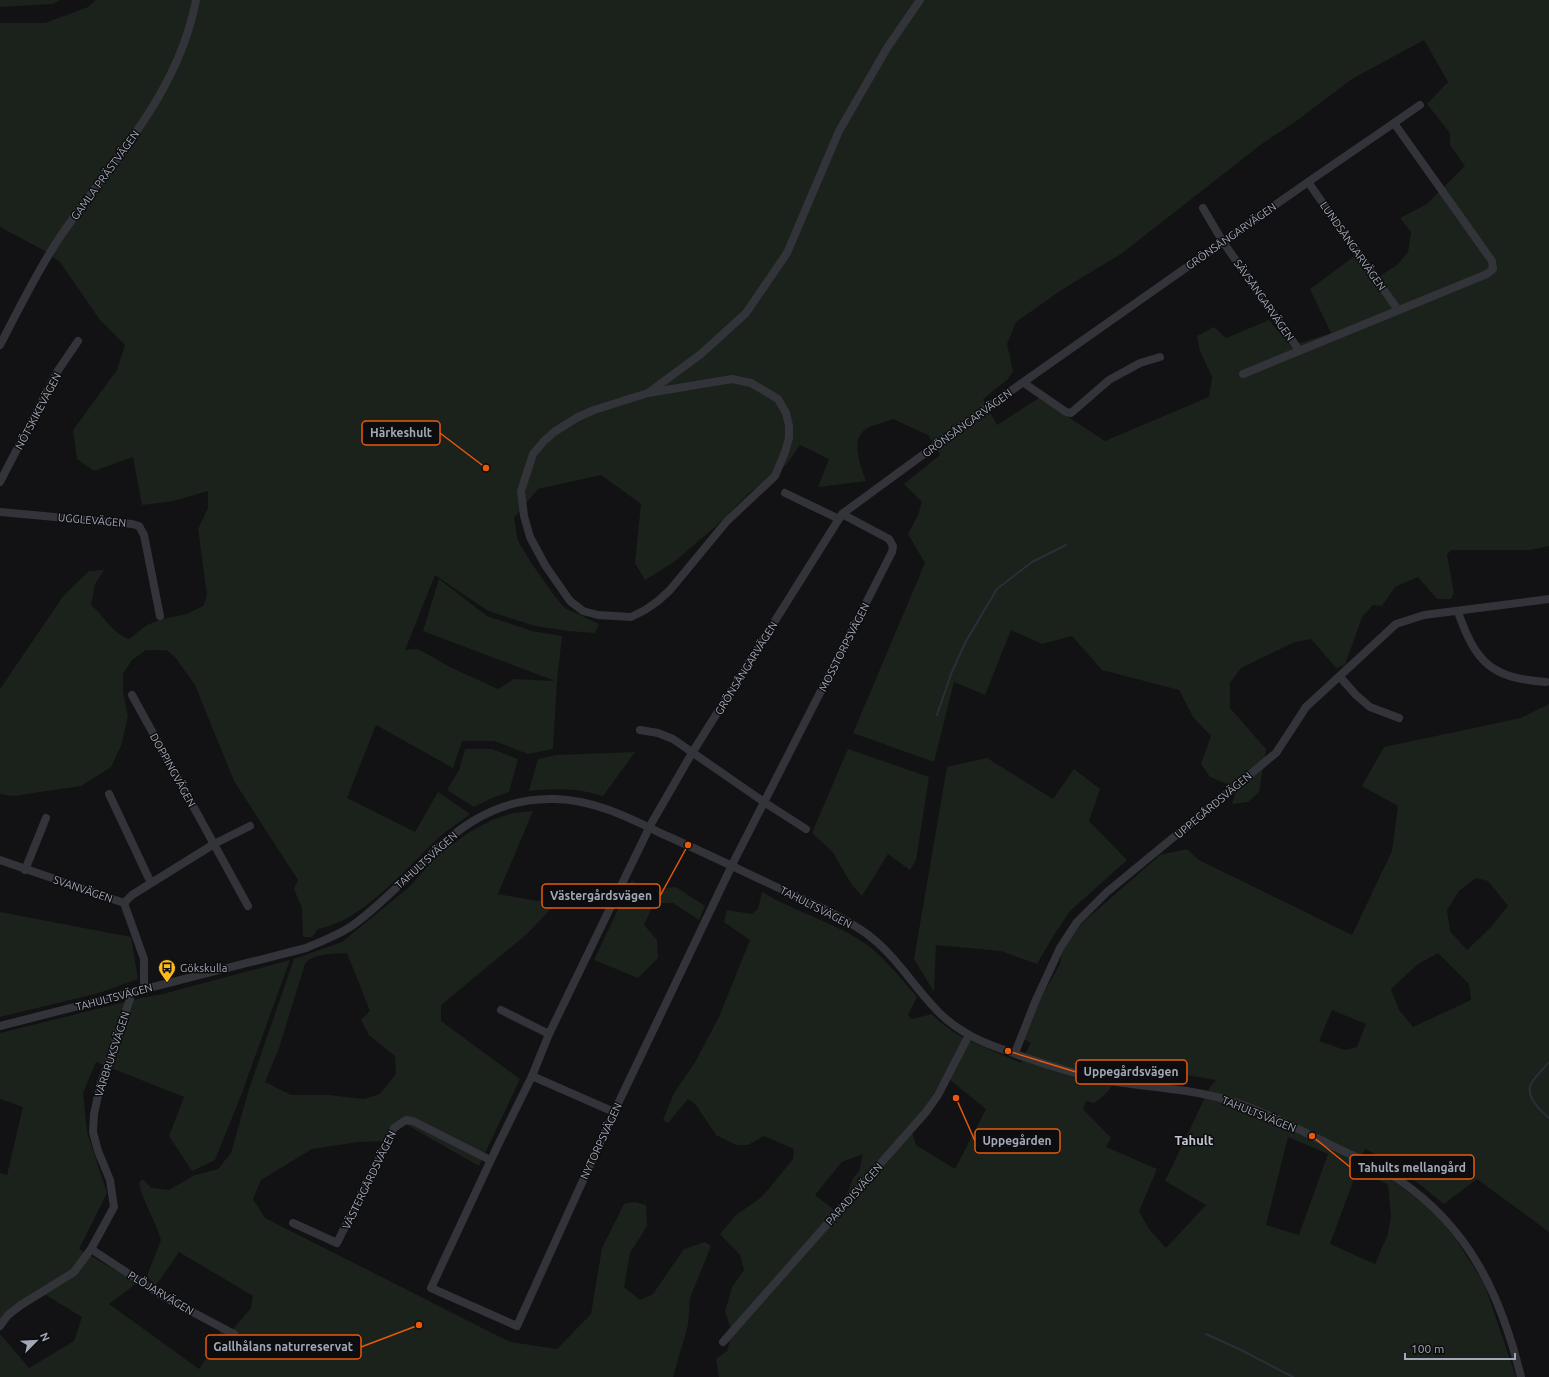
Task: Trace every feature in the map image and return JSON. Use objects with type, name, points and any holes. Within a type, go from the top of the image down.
[{"type":"street","name":"GAMLA PRÄSTVÄGEN","points":[[0,345],[36,276],[59,238],[87,198],[112,168],[154,105],[183,47],[196,0]]},
{"type":"street","points":[[648,394],[732,379],[751,383],[778,399],[786,413],[789,426],[785,452],[775,476],[727,522],[670,590],[658,601],[631,617],[598,615],[583,611],[570,601],[545,565],[530,537],[524,516],[520,491],[533,454],[554,432],[594,410],[648,394],[701,354],[746,313],[787,253],[839,131],[887,48],[920,0]]},
{"type":"street","name":"GRÖNSÅNGARVÄGEN","points":[[650,828],[692,753],[840,517],[954,432],[1308,182],[1420,105]]},
{"type":"street","points":[[1244,374],[1299,350],[1487,274],[1493,269],[1494,265],[1394,123]]},
{"type":"street","name":"LUNDSÅNGARVÄGEN","points":[[1308,182],[1398,310]]},
{"type":"street","name":"SÄVSÅNGARVÄGEN","points":[[1202,208],[1223,242],[1299,350]]},
{"type":"street","name":"NÖTSKIKEVÄGEN","points":[[0,482],[57,372],[78,341]]},
{"type":"street","points":[[1024,383],[1066,412],[1071,413],[1108,380],[1140,363],[1160,357]]},
{"type":"street","name":"MOSSTORPSVÄGEN","points":[[730,869],[892,552],[893,546],[889,539],[785,493]]},
{"type":"street","name":"UGGLEVÄGEN","points":[[0,512],[132,524],[139,526],[144,535],[160,616]]},
{"type":"street","name":"UPPEGÅRDSVÄGEN","points":[[1015,1054],[1035,1002],[1057,954],[1077,922],[1107,892],[1276,753],[1306,707],[1396,624],[1424,615],[1458,612],[1549,599]]},
{"type":"street","points":[[1458,612],[1474,649],[1486,663],[1502,674],[1524,680],[1546,682]]},
{"type":"street","points":[[1340,677],[1356,695],[1370,707],[1399,718]]},
{"type":"street","name":"DOPPINGVÄGEN","points":[[132,695],[248,906]]},
{"type":"street","points":[[640,730],[658,732],[674,739],[764,802],[806,828]]},
{"type":"street","points":[[109,794],[151,883]]},
{"type":"street","name":"TAHULTSVÄGEN","points":[[0,1026],[306,948],[330,938],[352,926],[376,906],[449,836],[484,815],[516,804],[553,799],[580,802],[604,808],[650,828],[730,869],[840,918],[866,933],[893,956],[933,1007],[969,1035],[1015,1054],[1101,1079],[1187,1091],[1221,1098],[1253,1109],[1296,1128],[1397,1179],[1423,1198],[1463,1239],[1488,1280],[1500,1308],[1521,1377]]},
{"type":"street","points":[[25,870],[46,818]]},
{"type":"street","points":[[124,903],[151,883],[214,844],[250,826]]},
{"type":"street","points":[[490,1160],[532,1076],[549,1034],[650,828]]},
{"type":"street","name":"SVANVÄGEN","points":[[0,860],[25,870],[124,903],[144,959],[144,989]]},
{"type":"street","name":"NYTORPSVÄGEN","points":[[490,1160],[431,1288],[517,1326],[614,1112],[730,869]]},
{"type":"street","name":"VÅRBRUKSVÄGEN","points":[[0,1326],[8,1315],[21,1304],[74,1272],[91,1249],[114,1207],[110,1180],[98,1151],[93,1132],[94,1114],[100,1086],[130,999],[129,993]]},
{"type":"street","points":[[501,1010],[549,1034]]},
{"type":"street","name":"PARADISVÄGEN","points":[[723,1342],[926,1112],[938,1095],[969,1035]]},
{"type":"street","points":[[532,1076],[614,1112]]},
{"type":"street","name":"VÄSTERGÅRDSVÄGEN","points":[[293,1223],[338,1243],[394,1128],[400,1122],[406,1120],[413,1121],[490,1160]]},
{"type":"street","name":"PLÖJARVÄGEN","points":[[91,1249],[164,1296],[234,1334]]},
{"type":"shaded area","points":[[0,0],[61,0],[52,4],[0,7]]},
{"type":"shaded area","points":[[96,0],[1549,0],[1549,546],[1530,550],[1451,550],[1447,555],[1454,593],[1451,599],[1437,599],[1418,577],[1395,587],[1382,606],[1373,605],[1362,617],[1345,665],[1336,668],[1311,639],[1295,642],[1241,668],[1230,683],[1230,708],[1266,749],[1259,792],[1248,802],[1232,804],[1237,788],[1210,777],[1201,764],[1211,736],[1193,717],[1179,690],[1102,670],[1072,636],[1042,644],[1011,630],[985,695],[954,682],[934,762],[853,733],[925,563],[908,534],[918,515],[922,502],[904,484],[940,455],[928,435],[893,419],[869,427],[859,438],[859,460],[866,481],[818,487],[829,459],[800,445],[786,465],[749,493],[715,527],[674,562],[645,580],[635,563],[641,504],[601,475],[538,489],[514,518],[518,541],[532,564],[556,598],[565,608],[599,624],[595,633],[535,626],[488,611],[435,575],[405,650],[418,649],[452,668],[498,689],[514,679],[555,681],[423,631],[439,579],[487,616],[532,631],[562,636],[557,681],[553,749],[528,754],[494,741],[462,741],[453,768],[376,725],[347,798],[415,832],[438,792],[470,814],[440,836],[382,893],[366,905],[351,916],[334,924],[318,929],[312,937],[303,937],[302,908],[294,889],[298,880],[234,781],[195,685],[175,657],[166,650],[146,650],[132,660],[123,674],[123,692],[128,717],[121,746],[111,767],[81,786],[13,796],[0,794],[0,689],[64,595],[89,571],[104,570],[95,584],[91,605],[113,629],[129,639],[147,625],[162,619],[187,614],[203,606],[207,595],[198,529],[208,508],[208,491],[174,501],[142,505],[133,457],[94,471],[77,459],[73,430],[117,370],[125,345],[100,320],[60,262],[45,251],[0,227],[0,23],[45,23],[88,7]],"holes":[[[1424,40],[1448,82],[1427,104],[1450,133],[1450,145],[1465,166],[1427,204],[1400,218],[1411,232],[1408,252],[1397,265],[1372,281],[1356,255],[1310,289],[1331,333],[1291,346],[1269,320],[1226,338],[1214,327],[1197,336],[1200,351],[1212,377],[1209,397],[1105,441],[1039,398],[997,425],[983,399],[1008,379],[1013,371],[1007,344],[1016,322],[1063,289],[1121,254],[1263,143],[1295,122],[1352,79]]]},
{"type":"shaded area","points":[[1549,704],[1549,1232],[1477,1179],[1444,1204],[1394,1164],[1365,1149],[1330,1244],[1375,1264],[1388,1234],[1391,1216],[1388,1185],[1372,1176],[1368,1168],[1390,1179],[1425,1204],[1440,1219],[1457,1241],[1484,1283],[1516,1377],[719,1377],[716,1359],[727,1351],[732,1332],[725,1312],[732,1287],[744,1270],[740,1255],[720,1234],[736,1215],[759,1199],[767,1191],[793,1159],[794,1149],[764,1136],[748,1145],[736,1145],[716,1135],[696,1105],[688,1099],[668,1123],[663,1120],[674,1093],[694,1064],[719,1017],[750,940],[724,922],[727,910],[752,914],[758,909],[762,892],[775,900],[836,927],[864,943],[876,952],[917,997],[908,1015],[912,1019],[932,1014],[952,1031],[974,1043],[1021,1063],[1031,1043],[1023,1039],[1039,1002],[1060,964],[1062,951],[1081,924],[1160,855],[1187,849],[1199,860],[1352,935],[1392,851],[1398,806],[1362,786],[1384,747],[1521,718]],"holes":[[[1476,878],[1488,881],[1508,906],[1490,928],[1467,950],[1450,931],[1447,910],[1459,891]],[[1438,953],[1469,984],[1471,1000],[1413,1027],[1399,1010],[1391,989],[1418,964]],[[1332,1010],[1366,1024],[1357,1047],[1345,1050],[1319,1041]],[[1121,1064],[1216,1080],[1210,1087],[1165,1181],[1206,1205],[1166,1248],[1149,1229],[1139,1211],[1157,1169],[1106,1147],[1111,1138],[1083,1109],[1086,1101],[1094,1103],[1104,1095],[1112,1086],[1117,1077]],[[945,1076],[986,1109],[955,1169],[916,1145],[911,1129]],[[1288,1137],[1328,1154],[1299,1235],[1266,1225]],[[863,1154],[859,1171],[853,1178],[842,1208],[849,1206],[841,1215],[815,1195],[842,1162]]]},
{"type":"shaded area","points":[[465,749],[492,749],[518,759],[509,792],[474,807],[447,790],[459,770]]},
{"type":"shaded area","points":[[848,749],[929,777],[916,860],[910,870],[888,854],[862,896],[852,885],[832,851],[812,833]]},
{"type":"shaded area","points":[[635,752],[603,796],[585,791],[566,789],[529,791],[538,759],[557,755]]},
{"type":"shaded area","points":[[987,758],[1053,799],[1074,769],[1100,789],[1089,821],[1127,860],[1070,911],[1037,964],[1001,951],[936,945],[934,992],[914,959],[947,767]]},
{"type":"shaded area","points":[[533,811],[498,894],[537,901],[558,895],[564,895],[527,934],[441,1005],[441,1021],[520,1079],[479,1166],[402,1122],[390,1141],[358,1142],[312,1149],[261,1180],[253,1199],[265,1218],[500,1337],[511,1342],[557,1349],[591,1314],[602,1248],[624,1204],[635,1202],[646,1205],[647,1226],[630,1253],[624,1287],[640,1300],[653,1294],[684,1249],[705,1242],[711,1246],[690,1298],[688,1325],[673,1377],[0,1377],[0,1334],[29,1368],[74,1341],[82,1317],[46,1295],[31,1299],[0,1328],[0,1173],[7,1175],[23,1107],[0,1099],[0,1033],[141,998],[163,994],[290,960],[240,1098],[215,1160],[192,1171],[169,1136],[184,1097],[96,1062],[83,1093],[87,1132],[107,1193],[79,1249],[137,1283],[109,1304],[199,1369],[218,1341],[220,1330],[233,1329],[251,1308],[253,1296],[179,1252],[155,1287],[147,1276],[161,1240],[139,1183],[141,1180],[144,1180],[151,1188],[169,1190],[195,1175],[218,1169],[231,1153],[249,1089],[294,959],[342,942],[408,888],[439,854],[468,833],[492,820],[513,813]],"holes":[[[347,953],[370,1011],[361,1020],[369,1035],[395,1056],[396,1074],[380,1094],[364,1099],[329,1095],[291,1095],[265,1082],[279,1048],[305,964],[308,960],[318,956]]]},
{"type":"shaded area","points":[[632,880],[639,888],[636,898],[645,902],[662,888],[676,887],[705,906],[699,920],[673,903],[654,903],[644,925],[657,940],[658,958],[638,978],[594,960]]},
{"type":"shaded area","points":[[0,912],[131,937],[138,979],[99,993],[0,1017]]},
{"type":"waterway","points":[[937,715],[951,674],[966,641],[997,589],[1032,562],[1066,545]]},
{"type":"waterway","points":[[1548,1063],[1531,1084],[1530,1094],[1542,1112],[1549,1118]]},
{"type":"waterway","points":[[1206,1334],[1293,1377]]},
{"type":"place","name":"Härkeshult","points":[[486,468]]},
{"type":"place","name":"Västergårdsvägen","points":[[688,845]]},
{"type":"place","name":"Gökskulla","points":[[167,983]]},
{"type":"place","name":"Uppegårdsvägen","points":[[1008,1051]]},
{"type":"place","name":"Uppegården","points":[[956,1098]]},
{"type":"place","name":"Tahults mellangård","points":[[1312,1136]]},
{"type":"place","name":"Gallhålans naturreservat","points":[[419,1325]]},
{"type":"district","name":"Tahult","points":[[1194,1140]]}]
